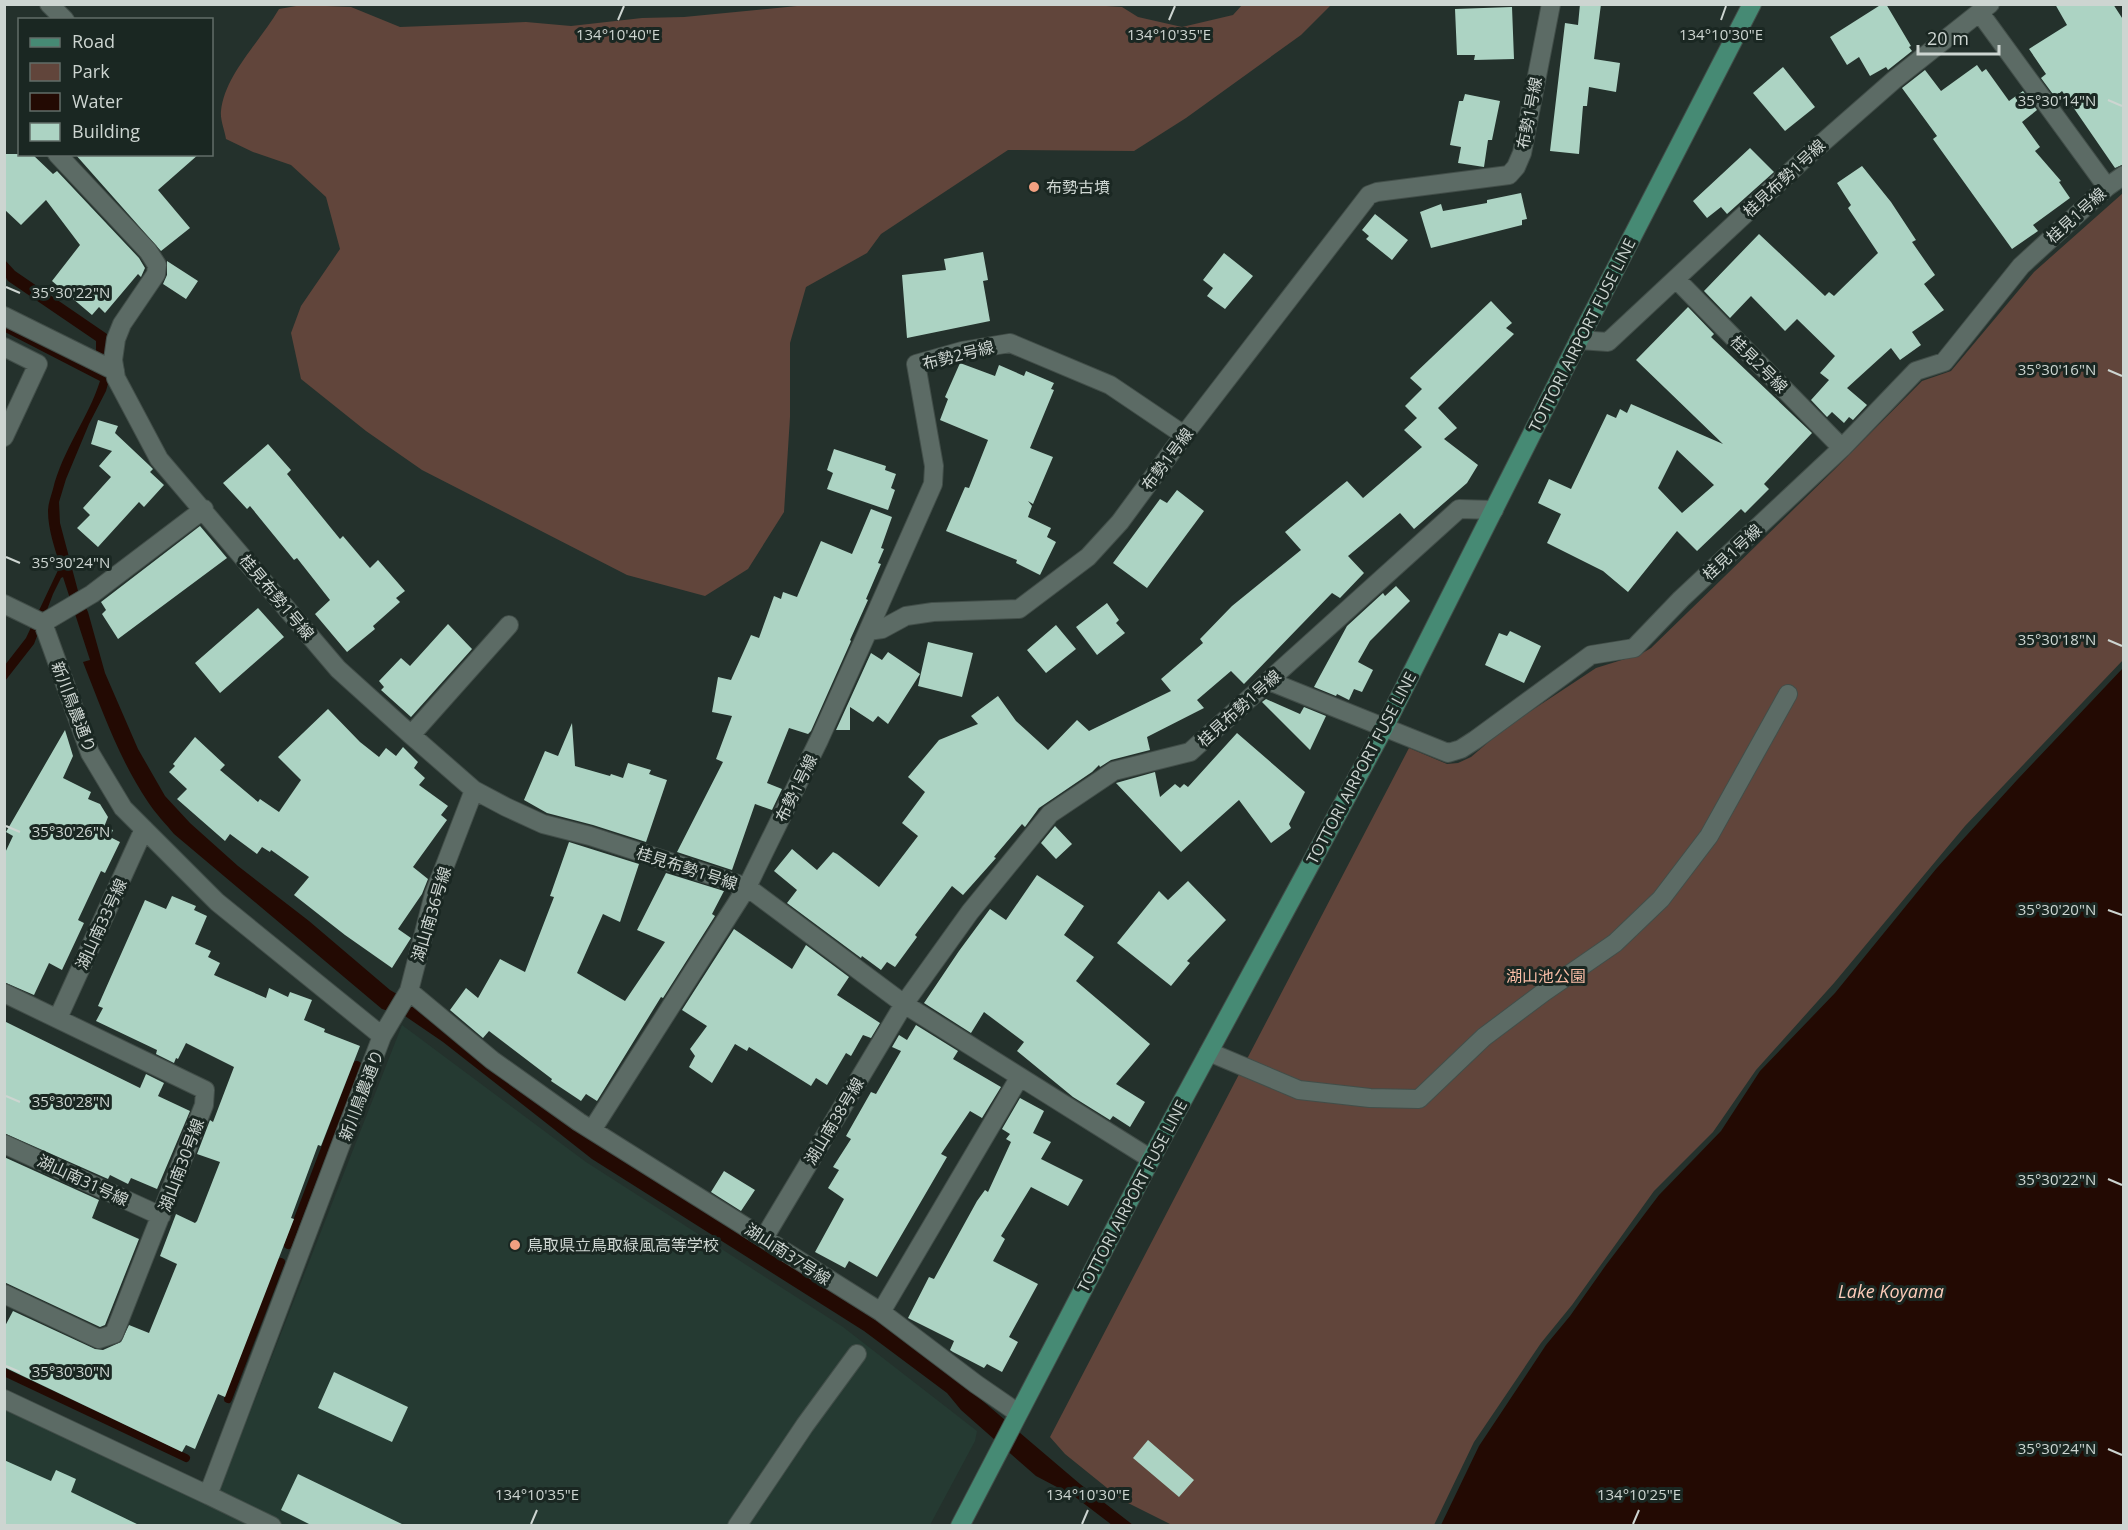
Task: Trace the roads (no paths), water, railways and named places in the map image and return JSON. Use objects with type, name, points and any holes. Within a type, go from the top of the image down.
[{"type":"main road","name":"TOTTORI AIRPORT FUSE LINE","points":[[960,1526],[1151,1159],[1384,728],[1579,340],[1752,4]]},
{"type":"street","points":[[49,4],[62,18]]},
{"type":"street","name":"布勢1号線","points":[[747,887],[819,740],[868,631],[882,629],[906,616],[933,612],[1019,609],[1088,557],[1120,522],[1369,195],[1509,175],[1516,167],[1522,153],[1551,4]]},
{"type":"street","points":[[1985,9],[2107,187]]},
{"type":"street","name":"桂見布勢1号線","points":[[1579,340],[1608,342],[1804,159],[1885,88],[1985,9]]},
{"type":"street","name":"桂見布勢1号線","points":[[59,156],[148,251],[157,265],[156,274],[122,324],[116,339],[113,360],[116,378],[159,459],[204,509],[338,669],[474,790],[543,824],[590,836],[747,887],[904,1004],[970,912],[1050,814],[1114,771],[1190,752],[1459,509],[1494,510]]},
{"type":"street","name":"桂見1号線","points":[[1269,681],[1448,753],[1461,749],[1591,655],[1634,648],[1682,599],[1842,448],[1916,371],[1944,362],[2021,266],[2107,187],[2124,176]]},
{"type":"street","name":"桂見2号線","points":[[1676,279],[1842,448]]},
{"type":"street","points":[[4,316],[115,371]]},
{"type":"street","name":"布勢2号線","points":[[868,631],[933,484],[934,466],[916,364],[962,351],[1010,343],[1110,385],[1184,435]]},
{"type":"street","points":[[4,347],[38,364],[4,437]]},
{"type":"street","points":[[4,604],[43,623],[92,594],[204,509]]},
{"type":"street","name":"新川鳥農通り","points":[[43,623],[90,753],[123,808],[217,902],[382,1036],[208,1495]]},
{"type":"street","points":[[411,735],[509,625]]},
{"type":"street","points":[[1209,1052],[1299,1090],[1370,1098],[1419,1099],[1484,1037],[1615,943],[1661,898],[1709,836],[1788,694]]},
{"type":"street","name":"湖山南36号線","points":[[382,1036],[409,990],[434,894],[474,790]]},
{"type":"street","name":"湖山南33号線","points":[[58,1018],[144,830]]},
{"type":"street","points":[[592,1130],[747,887]]},
{"type":"street","name":"湖山南37号線","points":[[409,990],[492,1060],[592,1130],[881,1312],[1018,1413]]},
{"type":"street","name":"湖山南30号線","points":[[4,993],[204,1090],[204,1105],[114,1334],[99,1339],[4,1293]]},
{"type":"street","points":[[904,1004],[1151,1159]]},
{"type":"street","name":"湖山南38号線","points":[[764,1238],[904,1004]]},
{"type":"street","points":[[881,1312],[1019,1078]]},
{"type":"street","name":"湖山南31号線","points":[[4,1144],[161,1216]]},
{"type":"street","points":[[737,1526],[805,1425],[857,1354]]},
{"type":"street","points":[[4,1399],[272,1526]]},
{"type":"water","points":[[4,259],[15,271],[107,334],[109,380],[66,479],[59,502],[60,523],[78,591],[88,612],[105,673],[138,749],[165,796],[190,823],[238,866],[309,921],[390,990],[865,1310],[971,1391],[1080,1484],[1133,1525],[1112,1525],[1074,1496],[1036,1476],[961,1410],[947,1393],[864,1331],[592,1159],[443,1042],[405,1016],[382,1009],[174,834],[138,786],[112,734],[83,662],[90,660],[63,577],[53,594],[34,644],[5,681],[5,665],[26,638],[60,566],[49,525],[49,503],[57,474],[100,381],[5,332],[5,322],[96,359],[96,341],[8,281],[5,276]]},
{"type":"water","name":"Lake Koyama","points":[[2123,668],[2123,1525],[1441,1525],[1479,1446],[1546,1345],[1659,1195],[1721,1131],[1760,1071],[1835,993],[1936,869]]},
{"type":"waterway","points":[[288,1245],[357,1065]]},
{"type":"waterway","points":[[228,1399],[281,1262]]},
{"type":"waterway","points":[[4,1372],[186,1458]]},
{"type":"place","name":"布勢古墳","points":[[1034,187]]},
{"type":"place","name":"鳥取県立鳥取緑風高等学校","points":[[515,1245]]},
{"type":"park label","name":"湖山池公園","points":[[1546,976]]}]
